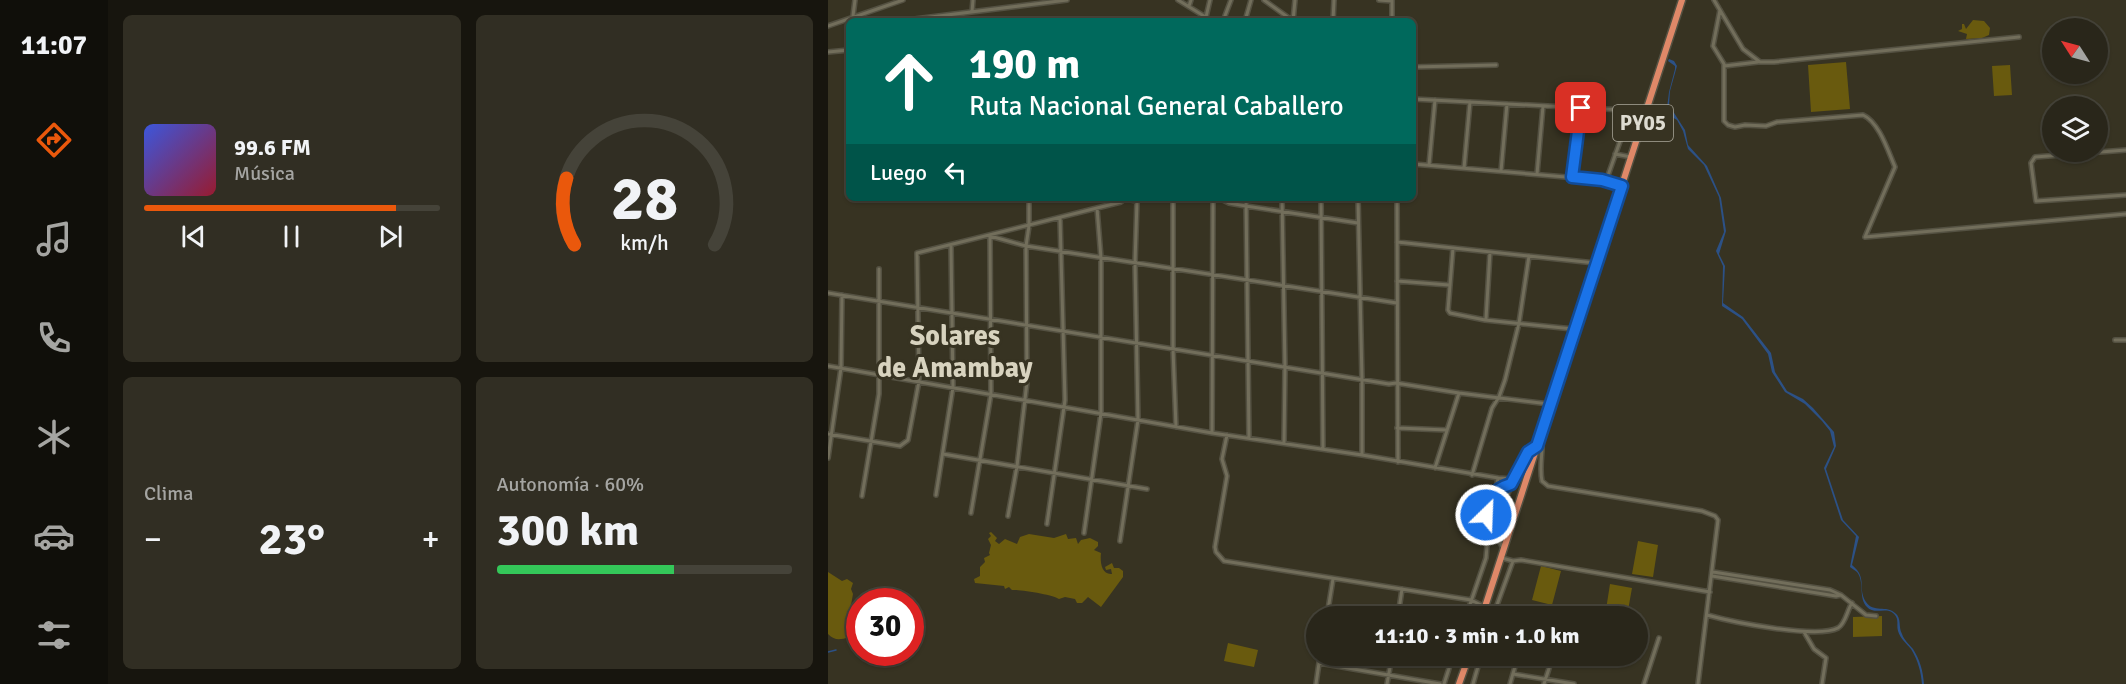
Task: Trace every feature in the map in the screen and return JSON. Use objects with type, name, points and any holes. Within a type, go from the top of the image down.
[{"type":"highway","name":"PY05","points":[[1485,606],[1682,0]]},
{"type":"highway","points":[[1459,684],[1465,666]]},
{"type":"street","points":[[855,0],[853,17],[903,0]]},
{"type":"street","points":[[972,12],[973,0]]},
{"type":"street","points":[[1013,7],[1014,0]]},
{"type":"street","points":[[923,18],[1066,0]]},
{"type":"street","points":[[1179,0],[1206,17],[1210,0]]},
{"type":"street","points":[[1189,6],[1191,0]]},
{"type":"street","points":[[1224,18],[1232,0]]},
{"type":"street","points":[[1246,18],[1251,0]]},
{"type":"street","points":[[1263,0],[1287,18]]},
{"type":"street","points":[[1293,18],[1295,0]]},
{"type":"street","points":[[1333,18],[1334,0]]},
{"type":"street","points":[[1379,0],[1392,1],[1392,18]]},
{"type":"street","points":[[1714,0],[1743,49],[1760,62]]},
{"type":"street","points":[[1720,10],[1713,46],[1724,66],[1724,120],[1728,125],[1735,127],[1766,126],[1777,122],[1863,115],[1871,118],[1895,167],[1865,237],[2126,214]]},
{"type":"street","points":[[1199,13],[1200,18]]},
{"type":"street","points":[[828,26],[846,20]]},
{"type":"street","points":[[1724,66],[2019,38]]},
{"type":"street","points":[[828,52],[846,50]]},
{"type":"street","points":[[1416,68],[1496,65]]},
{"type":"street","points":[[1416,99],[1628,112],[1629,116],[1606,181]]},
{"type":"street","points":[[1429,165],[1435,100]]},
{"type":"street","points":[[1464,168],[1470,102]]},
{"type":"street","points":[[1501,171],[1507,104]]},
{"type":"street","points":[[1537,174],[1543,106]]},
{"type":"street","points":[[1572,177],[1581,108]]},
{"type":"street","points":[[2126,150],[2035,157],[2031,164],[2036,201],[2126,195]]},
{"type":"street","points":[[1615,154],[1632,157]]},
{"type":"street","points":[[1416,164],[1572,177],[1606,181],[1622,186]]},
{"type":"street","points":[[1008,516],[1026,400],[1026,246],[1029,201]]},
{"type":"street","points":[[830,434],[900,446],[908,440],[920,381],[917,253],[1122,201]]},
{"type":"street","points":[[1119,540],[1138,420],[1135,263],[1137,201]]},
{"type":"street","points":[[1173,201],[1173,350],[1176,427]]},
{"type":"street","points":[[1212,433],[1213,201]]},
{"type":"street","points":[[1225,201],[1358,223]]},
{"type":"street","points":[[1246,201],[1249,438]]},
{"type":"street","points":[[1282,201],[1284,443]]},
{"type":"street","points":[[1321,201],[1323,449]]},
{"type":"street","points":[[1358,201],[1362,455]]},
{"type":"street","points":[[1396,201],[1398,462]]},
{"type":"street","points":[[1084,533],[1101,413],[1101,258],[1098,208]]},
{"type":"street","points":[[1047,524],[1064,407],[1060,218]]},
{"type":"street","points":[[990,236],[1026,246],[1397,303]]},
{"type":"street","points":[[971,513],[991,394],[990,236]]},
{"type":"street","points":[[1397,242],[1596,263]]},
{"type":"street","points":[[936,495],[953,387],[951,246]]},
{"type":"street","points":[[1453,248],[1449,285],[1448,310],[1450,314],[1575,330]]},
{"type":"street","points":[[1485,320],[1490,252]]},
{"type":"street","points":[[1472,474],[1492,408],[1500,397],[1519,323],[1529,256]]},
{"type":"street","points":[[862,496],[879,393],[879,269]]},
{"type":"street","points":[[1397,281],[1449,285]]},
{"type":"street","points":[[828,293],[1362,380],[1550,404]]},
{"type":"street","points":[[828,458],[841,368],[842,295]]},
{"type":"street","points":[[2115,340],[2126,340]]},
{"type":"street","points":[[828,366],[1212,433],[1513,479]]},
{"type":"street","points":[[1435,468],[1459,393]]},
{"type":"street","points":[[1398,428],[1447,430]]},
{"type":"street","points":[[1541,433],[1543,453],[1539,470],[1542,481],[1548,486],[1702,512],[1715,516],[1719,520],[1698,684]]},
{"type":"street","points":[[1227,435],[1222,459],[1227,476],[1215,547],[1224,561],[1472,600],[1483,606]]},
{"type":"street","points":[[1499,541],[1503,506],[1513,479],[1528,452],[1537,446]]},
{"type":"street","points":[[942,454],[1147,489]]},
{"type":"street","points":[[1470,606],[1488,547],[1486,507],[1496,489],[1498,478]]},
{"type":"street","points":[[1496,489],[1511,484]]},
{"type":"street","points":[[1487,521],[1503,548]]},
{"type":"street","points":[[1500,558],[1710,592]]},
{"type":"street","points":[[1496,606],[1513,561]]},
{"type":"street","points":[[1712,574],[1841,595],[1866,615],[1876,616]]},
{"type":"street","points":[[1329,606],[1333,579]]},
{"type":"street","points":[[1400,606],[1402,590]]},
{"type":"street","points":[[1707,615],[1804,632],[1824,631],[1839,627],[1843,623],[1852,603]]},
{"type":"street","points":[[1804,632],[1814,648],[1826,658],[1822,684]]},
{"type":"street","points":[[1644,684],[1659,638]]},
{"type":"street","points":[[1316,684],[1319,666]]},
{"type":"street","points":[[1338,666],[1442,684],[1450,666]]},
{"type":"street","points":[[1387,684],[1390,666]]},
{"type":"street","points":[[1473,684],[1478,666]]},
{"type":"street","points":[[1510,684],[1515,666]]},
{"type":"street","points":[[1544,682],[1550,666]]},
{"type":"street","points":[[1513,674],[1544,682],[1574,684]]},
{"type":"shaded area","points":[[1973,20],[1984,21],[1990,28],[1989,35],[1966,39],[1967,34],[1958,31],[1962,29],[1962,24],[1966,29]]},
{"type":"shaded area","points":[[1846,62],[1850,109],[1811,112],[1808,65]]},
{"type":"shaded area","points":[[2010,65],[2012,95],[1994,96],[1992,66]]},
{"type":"shaded area","points":[[991,532],[999,544],[1005,539],[1017,544],[1020,537],[1029,534],[1054,538],[1066,534],[1068,539],[1076,538],[1078,544],[1081,540],[1090,538],[1098,542],[1094,550],[1101,553],[1103,570],[1112,574],[1111,569],[1106,570],[1105,567],[1112,563],[1114,568],[1123,571],[1123,577],[1101,607],[1088,597],[1082,603],[1077,603],[1075,599],[1065,597],[1059,599],[1012,590],[1009,587],[1005,589],[1004,586],[975,583],[974,579],[980,576],[980,567],[985,562],[984,558],[990,555],[991,545],[988,539]]},
{"type":"shaded area","points":[[1638,541],[1658,545],[1653,577],[1632,574]]},
{"type":"shaded area","points":[[1541,566],[1561,571],[1552,605],[1532,600]]},
{"type":"shaded area","points":[[828,572],[842,581],[847,579],[853,583],[851,588],[846,588],[846,638],[835,639],[828,634]]},
{"type":"shaded area","points":[[1610,584],[1632,588],[1629,606],[1607,606]]},
{"type":"shaded area","points":[[1882,616],[1882,636],[1853,637],[1853,617]]},
{"type":"shaded area","points":[[1228,643],[1258,650],[1254,667],[1224,661]]},
{"type":"water","points":[[1669,59],[1677,66],[1670,91],[1669,105],[1685,130],[1688,145],[1707,166],[1721,198],[1726,231],[1719,254],[1725,266],[1723,303],[1743,317],[1771,353],[1775,372],[1787,391],[1803,399],[1834,432],[1836,446],[1826,469],[1843,520],[1859,537],[1852,565],[1860,574],[1861,583],[1857,572],[1850,567],[1856,536],[1841,520],[1824,468],[1834,447],[1830,431],[1805,404],[1785,392],[1772,372],[1768,354],[1742,319],[1722,306],[1723,266],[1716,251],[1724,232],[1719,197],[1704,165],[1688,149],[1683,131],[1667,108],[1669,92],[1675,66],[1668,61]]},
{"type":"water","points":[[1863,595],[1872,607],[1888,609],[1897,615],[1903,636],[1919,661],[1924,684],[1922,684],[1919,666],[1911,649],[1899,634],[1895,615],[1890,611],[1873,610],[1867,607]]},
{"type":"waterway","points":[[828,652],[836,650]]},
{"type":"district","name":"Solares de Amambay","points":[[955,352]]},
{"type":"route","points":[[1486,515],[1486,507],[1496,489],[1511,484],[1528,452],[1537,446],[1622,186],[1602,180],[1572,177],[1581,108]]}]
